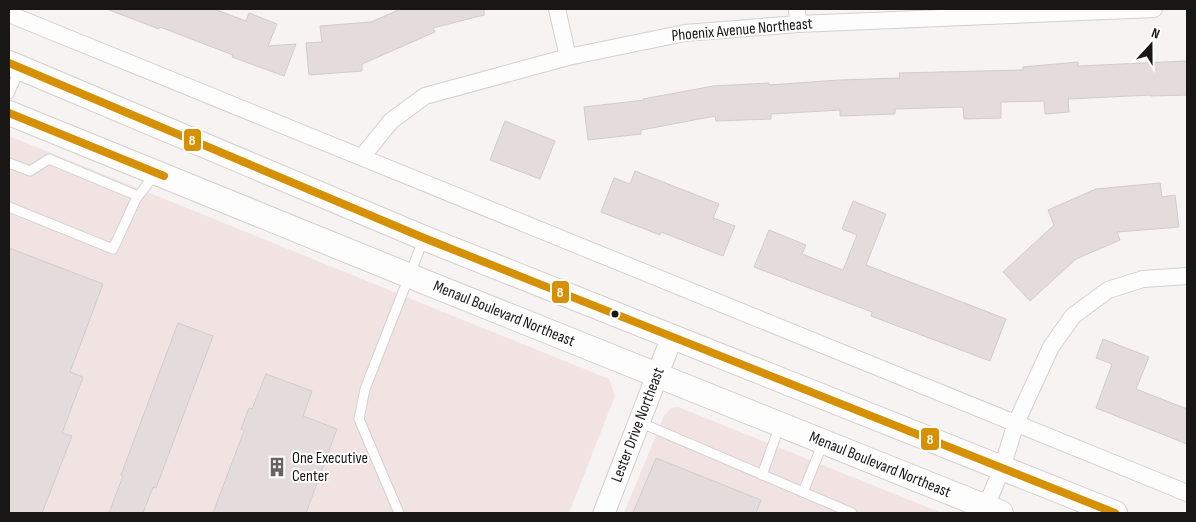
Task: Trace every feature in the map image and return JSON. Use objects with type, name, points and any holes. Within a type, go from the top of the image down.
[{"type":"main road","points":[[15,65],[424,238],[1115,513]]},
{"type":"main road","name":"Menaul Boulevard Northeast","points":[[9,113],[982,508]]},
{"type":"street","points":[[558,9],[568,57]]},
{"type":"street","name":"Phoenix Avenue Northeast","points":[[362,157],[391,121],[425,96],[568,57],[685,33],[798,16],[1154,9]]},
{"type":"street","points":[[9,14],[1187,493]]},
{"type":"street","points":[[982,508],[1002,468],[1016,423],[1051,347],[1073,316],[1108,290],[1143,279],[1187,276]]},
{"type":"street","name":"Lester Drive Northeast","points":[[604,513],[672,337]]},
{"type":"lane","points":[[9,94],[15,65]]},
{"type":"lane","points":[[9,163],[30,171],[49,159],[138,196]]},
{"type":"lane","points":[[9,207],[113,249],[138,196],[156,173]]},
{"type":"lane","points":[[399,513],[359,419],[365,389],[424,238]]},
{"type":"lane","points":[[639,422],[852,513]]},
{"type":"lane","points":[[762,474],[780,425]]},
{"type":"lane","points":[[803,492],[823,442]]},
{"type":"shaded area","name":"One Executive Center","points":[[9,136],[609,379],[615,396],[569,513],[9,513]]},
{"type":"shaded area","points":[[678,407],[942,513],[624,513],[664,416],[671,408]]},
{"type":"building","points":[[110,9],[214,9],[246,21],[249,13],[277,24],[268,46],[296,44],[284,76]]},
{"type":"building","points":[[401,9],[484,9],[484,15],[433,28],[435,32],[362,64],[362,71],[309,75],[306,43],[322,42],[320,26],[371,22]]},
{"type":"building","points":[[1187,61],[1187,95],[1068,99],[1069,112],[1045,114],[1044,101],[1001,102],[1001,118],[964,119],[963,107],[895,109],[895,114],[840,116],[840,110],[771,114],[771,119],[716,121],[715,116],[641,130],[641,134],[588,140],[584,107],[644,100],[713,86],[900,78],[899,73],[1023,70],[1023,67],[1078,62],[1078,66]]},
{"type":"building","points":[[505,121],[555,141],[540,179],[490,160]]},
{"type":"building","points":[[635,171],[719,204],[713,218],[735,226],[723,256],[661,232],[660,235],[601,212],[614,178],[630,184]]},
{"type":"building","points":[[1160,183],[1162,197],[1175,195],[1179,227],[1117,232],[1120,240],[1076,259],[1030,301],[1003,272],[1054,225],[1048,210],[1096,189]]},
{"type":"building","points":[[853,201],[886,214],[866,265],[1006,319],[990,361],[871,316],[872,312],[754,267],[769,230],[806,245],[802,254],[843,270],[857,235],[842,229]]},
{"type":"building","points":[[9,248],[103,284],[70,372],[83,377],[62,433],[72,436],[42,513],[9,513]]},
{"type":"building","points":[[178,323],[213,336],[156,488],[153,487],[143,513],[109,513],[123,476],[121,475]]},
{"type":"building","points":[[1103,339],[1149,357],[1136,389],[1187,409],[1187,444],[1096,408],[1112,364],[1096,358]]},
{"type":"building","name":"One Executive Center","points":[[266,374],[312,391],[303,416],[337,429],[306,513],[213,513],[244,431],[241,429],[249,408],[252,409]]},
{"type":"building","points":[[656,458],[761,500],[756,513],[633,513]]},
{"type":"transit line","name":"8","points":[[9,63],[424,238],[1115,513]]},
{"type":"transit line","name":"8","points":[[9,113],[164,176]]},
{"type":"place","name":"One Executive Center","points":[[277,467]]}]
